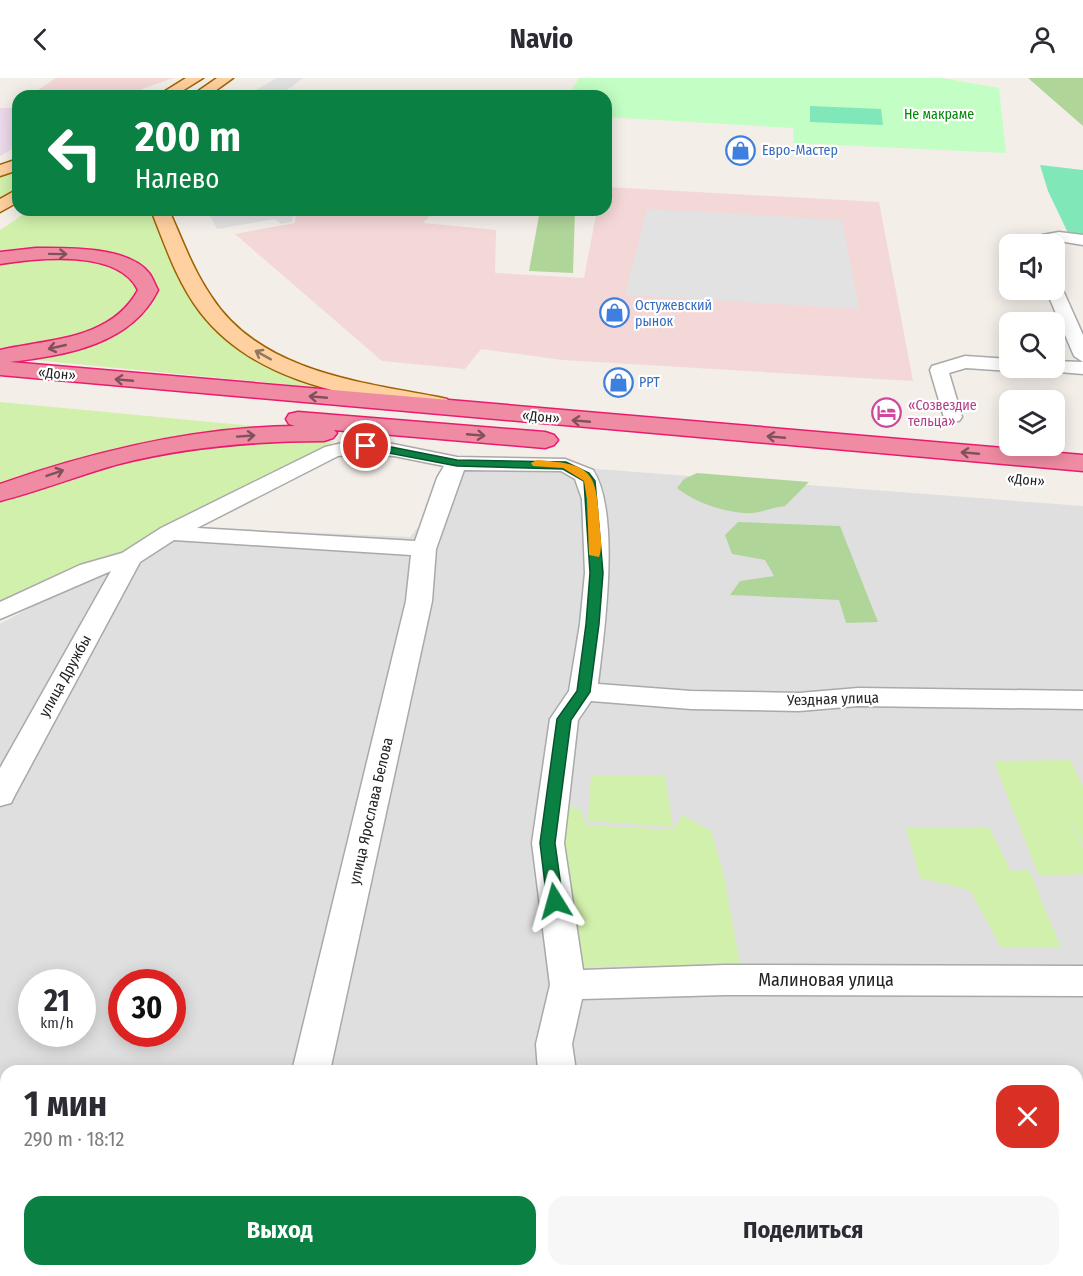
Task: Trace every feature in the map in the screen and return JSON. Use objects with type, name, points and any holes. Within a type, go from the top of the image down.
[{"type":"highway","points":[[0,258],[45,254],[100,258],[134,270],[143,277],[148,290],[137,310],[124,320],[91,337],[56,348],[0,356]]},
{"type":"highway","name":"«Дон»","points":[[0,368],[481,412],[1083,463]]},
{"type":"highway","name":"«Дон»","points":[[0,391],[154,405]]},
{"type":"highway","name":"«Дон»","points":[[236,413],[578,443]]},
{"type":"highway","points":[[0,493],[64,470],[117,456],[206,440],[310,432],[449,433]]},
{"type":"highway","name":"«Дон»","points":[[672,451],[1083,485]]},
{"type":"main road","points":[[174,90],[196,78]]},
{"type":"main road","points":[[208,90],[225,79]]},
{"type":"main road","points":[[163,216],[207,307],[225,328],[249,348],[281,364],[325,380],[481,412]]},
{"type":"street","points":[[1065,237],[1083,240]]},
{"type":"street","points":[[1059,300],[1083,356]]},
{"type":"street","points":[[952,417],[939,370],[965,362],[999,364]]},
{"type":"street","points":[[1065,367],[1083,368]]},
{"type":"street","points":[[0,611],[89,570],[130,558],[169,533],[332,451],[350,446],[386,448],[457,463],[566,465],[585,475],[589,481],[593,499],[597,573],[584,692],[564,719],[548,843],[568,985],[554,1044],[556,1065]]},
{"type":"street","name":"улица Ярослава Белова","points":[[312,1065],[419,601],[424,549],[448,478],[457,463]]},
{"type":"street","points":[[169,533],[424,549]]},
{"type":"street","name":"улица Дружбы","points":[[0,795],[130,558]]},
{"type":"street","name":"Уездная улица","points":[[584,692],[691,700],[799,702],[858,697],[1083,700]]},
{"type":"street","name":"Малиновая улица","points":[[568,985],[726,980],[1083,981]]},
{"type":"shaded area","points":[[56,78],[173,78],[140,90],[38,90]]},
{"type":"shaded area","points":[[277,78],[303,78],[287,90],[256,90]]},
{"type":"shaded area","points":[[0,108],[12,108],[12,149],[0,156]]},
{"type":"shaded area","name":"Остужевский рынок","points":[[612,187],[879,202],[913,381],[563,360],[481,349],[465,369],[382,361],[235,234],[295,223],[296,216],[429,216],[423,223],[496,230],[495,273],[584,278],[596,216],[612,216]]},
{"type":"shaded area","points":[[647,209],[842,220],[859,309],[625,295]]},
{"type":"shaded area","points":[[210,216],[292,216],[292,222],[281,224],[275,219],[217,229]]},
{"type":"shaded area","points":[[571,467],[1083,506],[1083,1065],[0,1065],[0,624],[88,576],[189,527],[410,537],[465,469]]},
{"type":"green space","name":"Не макраме","points":[[579,78],[942,78],[999,88],[1006,153],[794,143],[793,128],[612,117],[612,90],[572,90]]},
{"type":"green space","points":[[1028,78],[1083,78],[1083,126]]},
{"type":"green space","points":[[810,106],[881,109],[883,125],[810,122]]},
{"type":"green space","points":[[1040,165],[1083,170],[1083,235],[1068,233],[1048,191]]},
{"type":"green space","points":[[12,169],[12,191],[0,199],[0,174]]},
{"type":"green space","points":[[21,216],[156,216],[183,280],[192,297],[214,327],[228,339],[333,389],[25,359],[0,352],[0,230]]},
{"type":"green space","points":[[539,216],[575,216],[573,273],[529,271]]},
{"type":"green space","points":[[0,402],[253,426],[265,428],[263,441],[335,441],[145,543],[0,604]]},
{"type":"green space","points":[[697,473],[809,482],[785,506],[744,513],[702,503],[677,488],[684,479]]},
{"type":"green space","points":[[738,522],[840,526],[878,622],[846,623],[839,600],[730,595],[740,581],[774,576],[765,560],[732,554],[725,535]]},
{"type":"green space","points":[[1070,760],[1083,786],[1083,845],[1071,820],[1075,819],[1016,819],[994,761]]},
{"type":"green space","points":[[591,776],[665,776],[673,827],[588,821]]},
{"type":"green space","points":[[568,805],[581,810],[586,825],[674,830],[682,815],[711,831],[723,871],[740,964],[573,967],[557,842]]},
{"type":"green space","points":[[1017,820],[1070,820],[1083,848],[1083,874],[1039,876]]},
{"type":"green space","points":[[989,827],[1011,871],[1029,870],[1061,948],[1001,948],[970,890],[920,878],[906,828]]},
{"type":"slow traffic","points":[[537,463],[566,465],[585,475],[589,481],[593,499],[595,555]]},
{"type":"place","name":"Евро-Мастер","points":[[741,150]]},
{"type":"place","name":"Остужевский рынок","points":[[614,313]]},
{"type":"place","name":"РРТ","points":[[618,382]]},
{"type":"place","name":"«Созвездие тельца»","points":[[887,413]]},
{"type":"route","points":[[366,446],[457,463],[566,465],[585,475],[589,481],[593,499],[597,573],[593,624],[584,692],[573,703],[564,719],[548,843],[555,901]]}]
